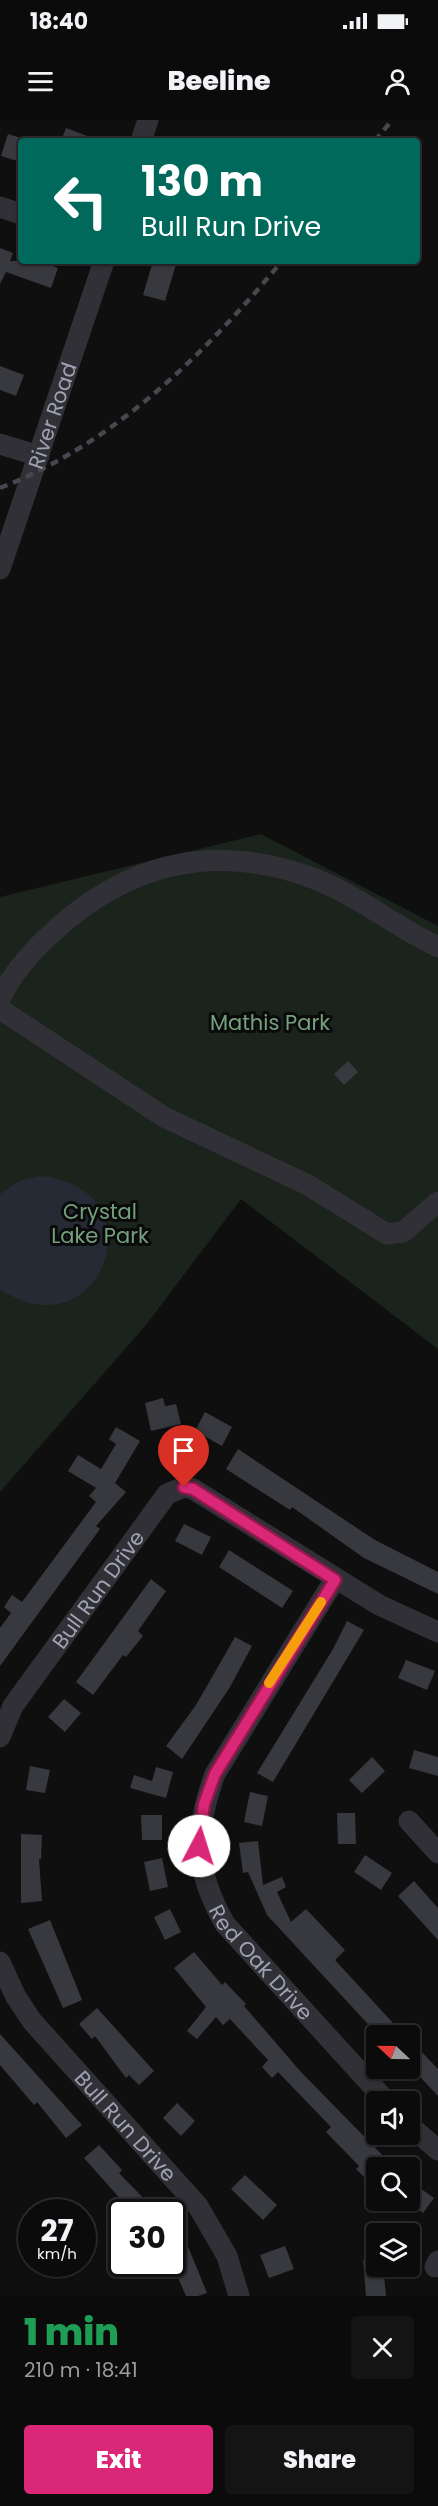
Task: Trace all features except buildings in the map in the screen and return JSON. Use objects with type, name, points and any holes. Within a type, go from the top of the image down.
[{"type":"street","points":[[142,138],[148,120]]},
{"type":"street","points":[[0,207],[18,213]]},
{"type":"street","name":"River Road","points":[[0,569],[103,264]]},
{"type":"street","points":[[0,444],[39,456]]},
{"type":"street","points":[[0,999],[9,980],[66,920],[105,891],[127,879],[174,865],[224,861],[279,867],[312,878],[362,902],[438,947]]},
{"type":"street","points":[[0,1009],[164,1117],[308,1185],[387,1234],[403,1232],[438,1202]]},
{"type":"street","name":"Bull Run Drive","points":[[0,1737],[14,1706],[167,1494],[175,1489],[193,1489],[335,1580],[379,1605],[438,1632]]},
{"type":"street","name":"Red Oak Drive","points":[[335,1580],[215,1774],[204,1804],[199,1846],[208,1888],[225,1924],[377,2091]]},
{"type":"street","points":[[410,1821],[438,1853]]},
{"type":"street","name":"Bull Run Drive","points":[[0,1962],[16,1997],[32,2021],[198,2206],[227,2256],[239,2296]]},
{"type":"street","points":[[420,2135],[438,2150]]},
{"type":"green space","name":"Mathis Park","points":[[261,834],[438,926],[438,1349],[241,1199],[146,1325],[0,1492],[0,897]]},
{"type":"shaded area","points":[[40,1176],[77,1187],[100,1208],[108,1235],[104,1262],[90,1286],[66,1302],[36,1304],[0,1289],[0,1194],[19,1181]]},
{"type":"railway","points":[[377,138],[392,120]]},
{"type":"railway","points":[[0,488],[82,447],[155,393],[221,330],[279,264]]},
{"type":"slow traffic","points":[[269,1683],[321,1602]]},
{"type":"route","points":[[184,1487],[193,1489],[335,1580],[215,1774],[204,1804],[199,1846]]},
{"type":"park label","name":"Crystal Lake Park","points":[[100,1223]]}]
